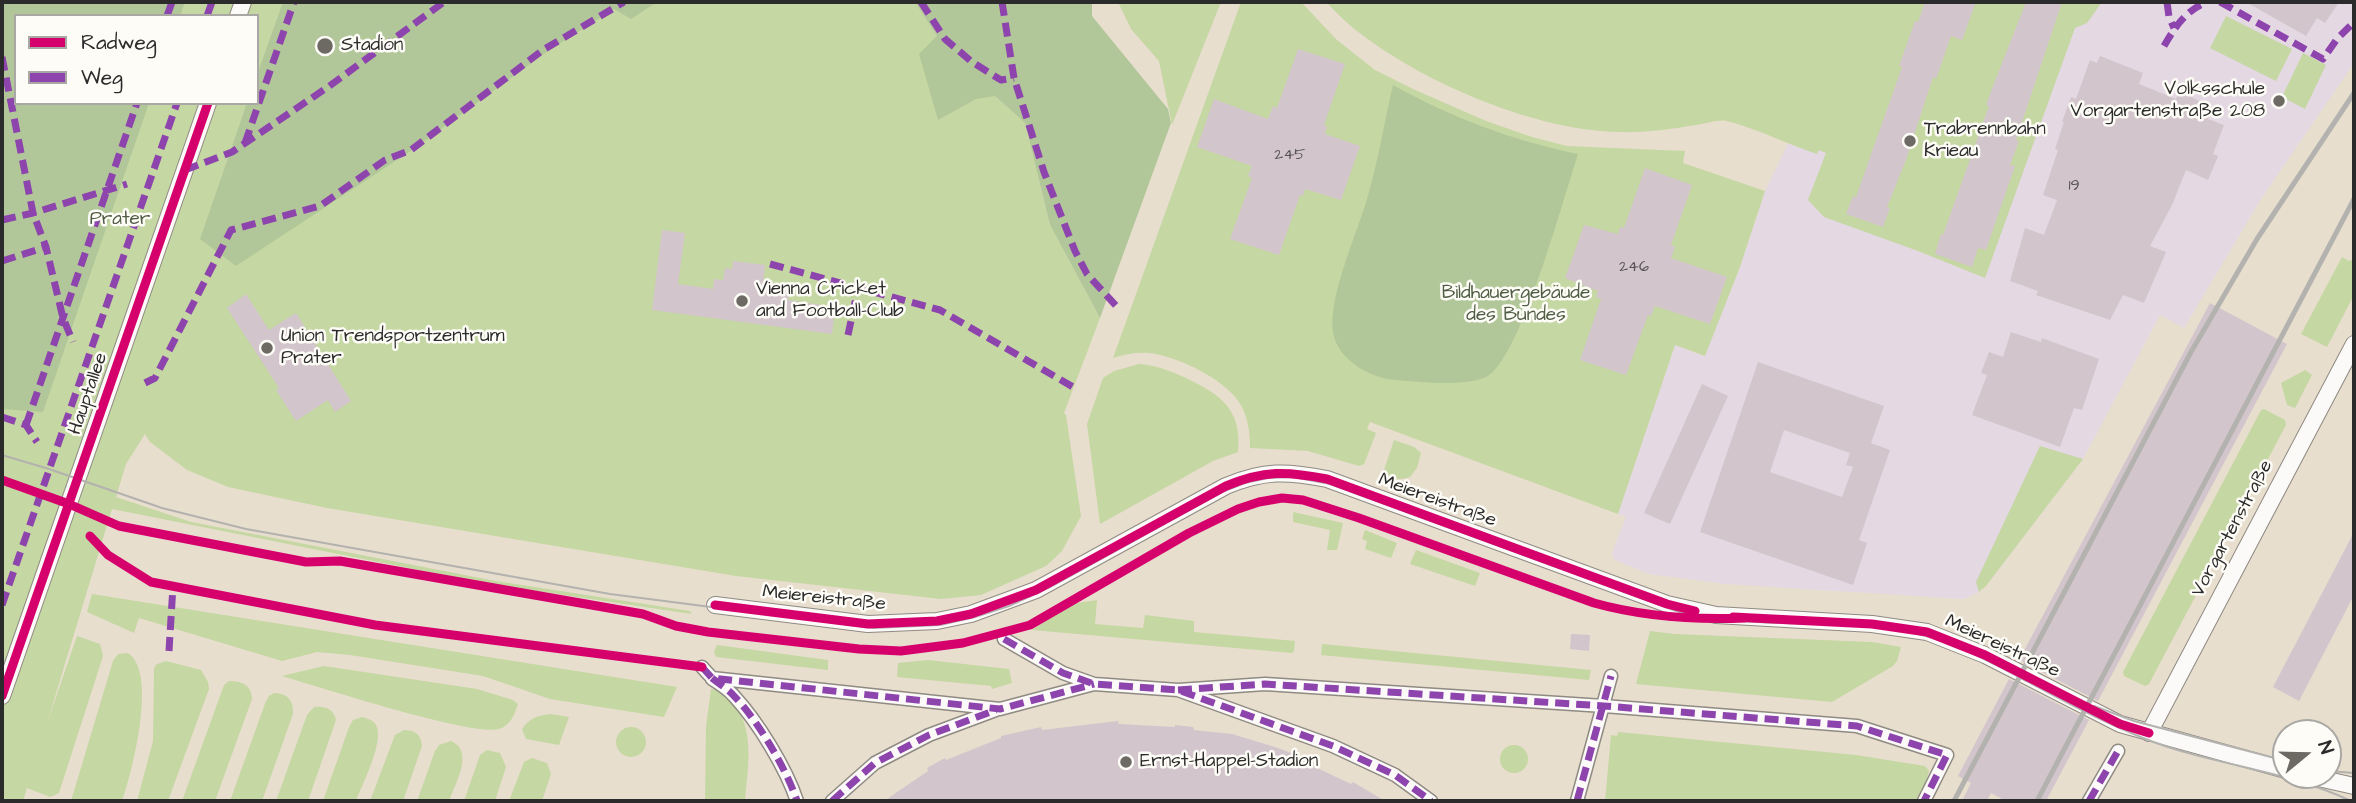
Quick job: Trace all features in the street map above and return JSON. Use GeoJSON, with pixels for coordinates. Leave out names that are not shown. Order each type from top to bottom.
{"type":"FeatureCollection","features":[{"type":"Feature","properties":{"kind":"street","name":"Hauptallee"},"geometry":{"type":"LineString","coordinates":[[2,696],[207,105]]}},
{"type":"Feature","properties":{"kind":"street","name":"Vorgartenstraße"},"geometry":{"type":"LineString","coordinates":[[2149,733],[2354,344]]}},
{"type":"Feature","properties":{"kind":"street","name":"Meiereistraße"},"geometry":{"type":"LineString","coordinates":[[715,605],[867,624],[937,621],[971,614],[1036,590],[1238,481],[1269,472],[1296,472],[1326,478],[1692,611],[1745,618],[1872,624],[1927,632],[1985,655],[2120,724],[2272,766]]}},
{"type":"Feature","properties":{"kind":"street"},"geometry":{"type":"LineString","coordinates":[[1004,639],[1063,673],[1094,684],[1178,690],[1265,684],[1857,726],[1947,755],[1924,801]]}},
{"type":"Feature","properties":{"kind":"street"},"geometry":{"type":"LineString","coordinates":[[702,667],[733,694],[746,710],[771,749],[797,801]]}},
{"type":"Feature","properties":{"kind":"street"},"geometry":{"type":"LineString","coordinates":[[1577,801],[1611,676]]}},
{"type":"Feature","properties":{"kind":"street"},"geometry":{"type":"LineString","coordinates":[[712,678],[1000,709]]}},
{"type":"Feature","properties":{"kind":"street"},"geometry":{"type":"LineString","coordinates":[[832,801],[875,763],[929,735],[1000,709],[1094,684]]}},
{"type":"Feature","properties":{"kind":"street"},"geometry":{"type":"LineString","coordinates":[[1178,690],[1333,746],[1395,775],[1431,801]]}},
{"type":"Feature","properties":{"kind":"street"},"geometry":{"type":"LineString","coordinates":[[2089,801],[2118,751]]}},
{"type":"Feature","properties":{"kind":"shaded area"},"geometry":{"type":"Polygon","coordinates":[[[1857,2],[2354,2],[2354,63],[2261,199],[2184,328],[2160,315],[2083,459],[1979,592],[1964,599],[1725,584],[1649,574],[1615,560],[1612,553],[1626,517],[1618,514],[1675,345],[1704,356],[1740,267],[1765,191],[1857,2]]]}},
{"type":"Feature","properties":{"kind":"green space","name":"Prater"},"geometry":{"type":"Polygon","coordinates":[[[2,2],[915,2],[950,55],[1025,123],[1050,225],[1100,318],[1064,413],[1081,516],[1062,551],[1046,566],[981,595],[941,599],[736,576],[327,508],[228,487],[187,470],[150,442],[145,434],[126,464],[116,497],[191,522],[496,581],[690,611],[692,614],[489,584],[112,509],[47,723],[77,636],[100,644],[103,656],[59,793],[50,797],[27,788],[23,801],[2,801],[2,2]]]}},
{"type":"Feature","properties":{"kind":"green space"},"geometry":{"type":"Polygon","coordinates":[[[2,2],[185,2],[181,14],[14,14],[14,105],[148,105],[43,412],[2,409],[2,2]]]}},
{"type":"Feature","properties":{"kind":"green space"},"geometry":{"type":"Polygon","coordinates":[[[283,2],[657,2],[631,19],[614,9],[548,51],[415,148],[236,266],[200,239],[246,105],[259,105],[259,69],[283,2]]]}},
{"type":"Feature","properties":{"kind":"green space"},"geometry":{"type":"Polygon","coordinates":[[[915,2],[1092,2],[1092,16],[1168,109],[1171,123],[1100,318],[1050,225],[1025,123],[995,96],[976,99],[938,120],[919,54],[937,36],[915,2]]]}},
{"type":"Feature","properties":{"kind":"green space"},"geometry":{"type":"Polygon","coordinates":[[[1118,2],[1221,2],[1172,125],[1159,61],[1131,29],[1118,2]]]}},
{"type":"Feature","properties":{"kind":"green space","name":"Bildhauergebäude des Bundes"},"geometry":{"type":"Polygon","coordinates":[[[1241,2],[1301,2],[1337,40],[1375,70],[1486,121],[1567,146],[1685,151],[1683,163],[1765,191],[1740,267],[1705,356],[1675,345],[1618,514],[1370,422],[1367,429],[1376,433],[1364,464],[1359,466],[1308,451],[1250,448],[1248,424],[1242,407],[1232,393],[1211,377],[1161,355],[1131,354],[1113,358],[1241,2]]]}},
{"type":"Feature","properties":{"kind":"green space","name":"Trabrennbahn Krieau"},"geometry":{"type":"Polygon","coordinates":[[[1326,2],[2102,2],[2087,23],[2075,28],[1985,278],[1824,217],[1808,200],[1826,153],[1819,150],[1817,154],[1727,121],[1622,132],[1555,124],[1520,114],[1450,87],[1387,53],[1356,30],[1326,2]]]}},
{"type":"Feature","properties":{"kind":"green space"},"geometry":{"type":"Polygon","coordinates":[[[2226,16],[2292,49],[2276,81],[2210,48],[2226,16]]]}},
{"type":"Feature","properties":{"kind":"green space"},"geometry":{"type":"Polygon","coordinates":[[[2303,53],[2326,65],[2305,109],[2282,97],[2303,53]]]}},
{"type":"Feature","properties":{"kind":"green space"},"geometry":{"type":"Polygon","coordinates":[[[1393,85],[1483,127],[1578,154],[1540,275],[1513,341],[1499,365],[1486,377],[1477,380],[1429,383],[1387,379],[1359,368],[1343,354],[1334,337],[1332,323],[1338,288],[1371,185],[1393,85]]]}},
{"type":"Feature","properties":{"kind":"green space"},"geometry":{"type":"Polygon","coordinates":[[[2342,257],[2349,261],[2354,259],[2354,295],[2327,347],[2301,334],[2342,257]]]}},
{"type":"Feature","properties":{"kind":"green space"},"geometry":{"type":"Polygon","coordinates":[[[1139,364],[1180,375],[1209,391],[1227,405],[1236,425],[1238,452],[1213,461],[1100,524],[1087,424],[1103,378],[1114,371],[1139,364]]]}},
{"type":"Feature","properties":{"kind":"green space"},"geometry":{"type":"Polygon","coordinates":[[[2305,370],[2312,375],[2295,408],[2287,405],[2281,383],[2305,370]]]}},
{"type":"Feature","properties":{"kind":"green space"},"geometry":{"type":"Polygon","coordinates":[[[2261,410],[2285,420],[2286,425],[2149,684],[2145,686],[2124,676],[2123,672],[2261,410]]]}},
{"type":"Feature","properties":{"kind":"green space"},"geometry":{"type":"Polygon","coordinates":[[[1394,440],[1414,447],[1421,453],[1417,468],[1410,477],[1396,479],[1383,473],[1394,440]]]}},
{"type":"Feature","properties":{"kind":"green space"},"geometry":{"type":"Polygon","coordinates":[[[2040,446],[2083,459],[1979,592],[1976,582],[2040,446]]]}},
{"type":"Feature","properties":{"kind":"green space"},"geometry":{"type":"Polygon","coordinates":[[[1293,512],[1343,523],[1337,550],[1327,550],[1330,530],[1293,522],[1293,512]]]}},
{"type":"Feature","properties":{"kind":"green space"},"geometry":{"type":"Polygon","coordinates":[[[1365,530],[1397,543],[1391,558],[1365,549],[1367,541],[1362,539],[1365,530]]]}},
{"type":"Feature","properties":{"kind":"green space"},"geometry":{"type":"Polygon","coordinates":[[[1416,550],[1480,573],[1475,586],[1410,564],[1416,550]]]}},
{"type":"Feature","properties":{"kind":"green space"},"geometry":{"type":"Polygon","coordinates":[[[92,594],[677,687],[664,717],[550,699],[483,676],[350,655],[317,652],[282,661],[139,618],[134,633],[87,612],[92,594]]]}},
{"type":"Feature","properties":{"kind":"green space"},"geometry":{"type":"Polygon","coordinates":[[[1097,600],[1095,624],[1143,628],[1145,615],[1194,621],[1194,632],[1295,641],[1294,651],[1292,653],[1032,630],[1071,604],[1097,600]]]}},
{"type":"Feature","properties":{"kind":"green space"},"geometry":{"type":"Polygon","coordinates":[[[1650,631],[1872,642],[1901,647],[1893,666],[1832,702],[1636,684],[1650,631]]]}},
{"type":"Feature","properties":{"kind":"green space"},"geometry":{"type":"Polygon","coordinates":[[[1322,644],[1591,670],[1589,680],[1321,655],[1322,644]]]}},
{"type":"Feature","properties":{"kind":"green space"},"geometry":{"type":"Polygon","coordinates":[[[717,645],[828,660],[828,670],[716,657],[714,652],[717,645]]]}},
{"type":"Feature","properties":{"kind":"green space"},"geometry":{"type":"Polygon","coordinates":[[[128,653],[137,664],[142,701],[136,747],[122,801],[71,801],[113,661],[118,654],[128,653]]]}},
{"type":"Feature","properties":{"kind":"green space"},"geometry":{"type":"Polygon","coordinates":[[[928,660],[1009,669],[1012,683],[992,689],[991,686],[897,677],[898,663],[928,660]]]}},
{"type":"Feature","properties":{"kind":"green space"},"geometry":{"type":"Polygon","coordinates":[[[166,661],[201,670],[209,689],[168,801],[137,801],[153,741],[154,668],[166,661]]]}},
{"type":"Feature","properties":{"kind":"green space"},"geometry":{"type":"Polygon","coordinates":[[[324,666],[477,689],[518,704],[506,725],[499,729],[484,729],[428,718],[282,676],[324,666]]]}},
{"type":"Feature","properties":{"kind":"green space"},"geometry":{"type":"Polygon","coordinates":[[[229,681],[245,685],[252,694],[252,699],[215,801],[182,801],[224,685],[229,681]]]}},
{"type":"Feature","properties":{"kind":"green space"},"geometry":{"type":"Polygon","coordinates":[[[711,689],[728,697],[744,722],[748,747],[745,801],[705,801],[706,726],[711,689]]]}},
{"type":"Feature","properties":{"kind":"green space"},"geometry":{"type":"Polygon","coordinates":[[[274,693],[283,694],[289,699],[293,714],[262,801],[230,801],[266,701],[274,693]]]}},
{"type":"Feature","properties":{"kind":"green space"},"geometry":{"type":"Polygon","coordinates":[[[314,707],[328,709],[336,720],[308,801],[276,801],[307,715],[314,707]]]}},
{"type":"Feature","properties":{"kind":"green space"},"geometry":{"type":"Polygon","coordinates":[[[551,714],[569,717],[559,745],[526,739],[522,729],[528,722],[538,716],[551,714]]]}},
{"type":"Feature","properties":{"kind":"green space"},"geometry":{"type":"Polygon","coordinates":[[[362,717],[376,725],[378,741],[356,801],[323,801],[349,727],[353,720],[362,717]]]}},
{"type":"Feature","properties":{"kind":"green space"},"geometry":{"type":"Polygon","coordinates":[[[631,727],[642,731],[646,742],[642,753],[631,757],[620,753],[616,742],[620,731],[631,727]]]}},
{"type":"Feature","properties":{"kind":"green space"},"geometry":{"type":"Polygon","coordinates":[[[404,730],[417,734],[422,746],[403,801],[370,801],[395,735],[404,730]]]}},
{"type":"Feature","properties":{"kind":"green space"},"geometry":{"type":"Polygon","coordinates":[[[1618,732],[1856,755],[1925,766],[1929,771],[1916,801],[1605,801],[1611,735],[1617,736],[1618,732]]]}},
{"type":"Feature","properties":{"kind":"green space"},"geometry":{"type":"Polygon","coordinates":[[[451,741],[462,752],[462,760],[459,777],[449,801],[417,801],[435,751],[439,745],[451,741]]]}},
{"type":"Feature","properties":{"kind":"green space"},"geometry":{"type":"Polygon","coordinates":[[[1514,745],[1524,749],[1528,759],[1524,769],[1514,773],[1504,769],[1500,759],[1504,749],[1514,745]]]}},
{"type":"Feature","properties":{"kind":"green space"},"geometry":{"type":"Polygon","coordinates":[[[487,750],[500,753],[506,767],[495,801],[464,801],[480,755],[487,750]]]}},
{"type":"Feature","properties":{"kind":"green space"},"geometry":{"type":"Polygon","coordinates":[[[532,758],[547,763],[551,774],[542,801],[509,801],[524,762],[532,758]]]}},
{"type":"Feature","properties":{"kind":"building"},"geometry":{"type":"Polygon","coordinates":[[[1925,2],[1976,2],[1962,40],[1951,36],[1936,79],[1933,77],[1906,160],[1887,207],[1890,208],[1883,227],[1846,214],[1853,196],[1856,197],[1902,67],[1899,66],[1915,21],[1918,22],[1925,2]]]}},
{"type":"Feature","properties":{"kind":"building"},"geometry":{"type":"Polygon","coordinates":[[[2026,2],[2062,2],[2016,140],[2019,141],[2010,165],[2015,166],[1986,250],[1978,248],[1972,267],[1935,254],[1989,106],[1986,105],[2026,2]]]}},
{"type":"Feature","properties":{"kind":"building"},"geometry":{"type":"Polygon","coordinates":[[[2246,2],[2339,2],[2325,23],[2317,18],[2306,36],[2246,2]]]}},
{"type":"Feature","properties":{"kind":"building"},"geometry":{"type":"Polygon","coordinates":[[[1298,49],[1345,64],[1324,125],[1327,126],[1325,134],[1360,146],[1341,200],[1305,189],[1303,196],[1300,195],[1279,255],[1230,239],[1252,178],[1248,176],[1252,166],[1197,147],[1214,99],[1268,119],[1273,106],[1277,108],[1298,49]]]}},
{"type":"Feature","properties":{"kind":"building"},"geometry":{"type":"Polygon","coordinates":[[[2100,56],[2143,73],[2139,84],[2176,99],[2180,91],[2213,108],[2208,119],[2224,125],[2213,154],[2218,156],[2208,180],[2186,170],[2172,205],[2150,246],[2166,252],[2144,303],[2123,295],[2110,320],[2036,295],[2038,291],[2010,281],[2025,228],[2044,235],[2057,200],[2043,195],[2058,150],[2055,149],[2062,122],[2071,97],[2076,99],[2090,60],[2097,63],[2100,56]]]}},
{"type":"Feature","properties":{"kind":"building"},"geometry":{"type":"Polygon","coordinates":[[[1645,168],[1692,185],[1671,245],[1675,247],[1671,258],[1727,277],[1710,324],[1655,306],[1651,316],[1648,315],[1626,375],[1580,360],[1601,299],[1596,297],[1598,291],[1565,278],[1584,225],[1618,234],[1620,227],[1624,228],[1645,168]]]}},
{"type":"Feature","properties":{"kind":"building"},"geometry":{"type":"Polygon","coordinates":[[[662,230],[685,233],[678,284],[713,289],[714,279],[723,280],[725,268],[732,269],[733,261],[765,265],[763,284],[789,288],[788,300],[835,307],[832,334],[652,310],[662,230]]]}},
{"type":"Feature","properties":{"kind":"building"},"geometry":{"type":"Polygon","coordinates":[[[246,294],[269,330],[296,313],[351,401],[335,412],[328,400],[296,421],[276,390],[279,388],[227,308],[246,294]]]}},
{"type":"Feature","properties":{"kind":"building"},"geometry":{"type":"Polygon","coordinates":[[[2210,303],[2287,344],[2098,701],[2019,660],[2210,303]]]}},
{"type":"Feature","properties":{"kind":"building"},"geometry":{"type":"Polygon","coordinates":[[[2011,332],[2041,342],[2042,338],[2099,359],[2082,410],[2074,408],[2060,447],[1972,415],[1987,375],[1981,373],[1989,352],[2003,357],[2011,332]]]}},
{"type":"Feature","properties":{"kind":"building"},"geometry":{"type":"Polygon","coordinates":[[[1758,362],[1884,406],[1871,443],[1890,450],[1859,540],[1867,543],[1853,585],[1700,532],[1758,362]],[[1784,430],[1770,472],[1842,497],[1853,467],[1846,465],[1850,453],[1784,430]]]}},
{"type":"Feature","properties":{"kind":"building"},"geometry":{"type":"Polygon","coordinates":[[[1702,384],[1728,396],[1670,524],[1644,513],[1702,384]]]}},
{"type":"Feature","properties":{"kind":"building"},"geometry":{"type":"Polygon","coordinates":[[[2354,532],[2354,595],[2299,701],[2273,687],[2354,532]]]}},
{"type":"Feature","properties":{"kind":"building"},"geometry":{"type":"Polygon","coordinates":[[[1571,634],[1590,635],[1589,651],[1570,649],[1571,634]]]}},
{"type":"Feature","properties":{"kind":"building"},"geometry":{"type":"Polygon","coordinates":[[[2009,679],[2089,720],[2046,801],[2006,801],[1991,793],[1987,801],[1962,801],[1971,783],[1958,776],[2009,679]]]}},
{"type":"Feature","properties":{"kind":"building","name":"Ernst-Happel-Stadion"},"geometry":{"type":"Polygon","coordinates":[[[1118,721],[1119,724],[1175,725],[1232,734],[1319,764],[1317,768],[1351,784],[1353,782],[1385,801],[884,801],[928,771],[927,768],[945,758],[946,760],[1001,736],[1041,727],[1042,730],[1118,721]]]}},
{"type":"Feature","properties":{"kind":"tram line"},"geometry":{"type":"LineString","coordinates":[[2,455],[162,508],[246,529],[610,594],[874,628],[940,625],[1009,606],[1050,587],[1222,492],[1268,478],[1293,477],[1330,484],[1679,612],[1740,621],[1862,626],[1922,635],[1984,659],[2143,738],[2195,755],[2300,782],[2351,801]]}},
{"type":"Feature","properties":{"kind":"tram line"},"geometry":{"type":"LineString","coordinates":[[2094,706],[2134,721],[2272,757]]}},
{"type":"Feature","properties":{"kind":"tram line"},"geometry":{"type":"LineString","coordinates":[[2342,772],[2354,773]]}},
{"type":"Feature","properties":{"kind":"railway"},"geometry":{"type":"LineString","coordinates":[[1954,801],[2191,352],[2257,239],[2354,93]]}},
{"type":"Feature","properties":{"kind":"railway"},"geometry":{"type":"LineString","coordinates":[[2037,801],[2354,199]]}},
{"type":"Feature","properties":{"kind":"marked path"},"geometry":{"type":"LineString","coordinates":[[168,14],[172,2]]}},
{"type":"Feature","properties":{"kind":"marked path"},"geometry":{"type":"LineString","coordinates":[[208,14],[212,2]]}},
{"type":"Feature","properties":{"kind":"marked path"},"geometry":{"type":"LineString","coordinates":[[259,103],[294,2]]}},
{"type":"Feature","properties":{"kind":"marked path"},"geometry":{"type":"LineString","coordinates":[[185,170],[232,152],[328,87],[444,2]]}},
{"type":"Feature","properties":{"kind":"marked path"},"geometry":{"type":"LineString","coordinates":[[145,383],[155,378],[231,230],[320,206],[385,160],[411,150],[543,50],[624,2]]}},
{"type":"Feature","properties":{"kind":"marked path"},"geometry":{"type":"LineString","coordinates":[[921,2],[945,39],[972,62],[1001,80],[1014,78]]}},
{"type":"Feature","properties":{"kind":"marked path"},"geometry":{"type":"LineString","coordinates":[[1002,2],[1014,78],[1044,172],[1075,251],[1087,274],[1118,308]]}},
{"type":"Feature","properties":{"kind":"marked path"},"geometry":{"type":"LineString","coordinates":[[2167,2],[2174,28]]}},
{"type":"Feature","properties":{"kind":"marked path"},"geometry":{"type":"LineString","coordinates":[[2164,46],[2187,14],[2207,2]]}},
{"type":"Feature","properties":{"kind":"marked path"},"geometry":{"type":"LineString","coordinates":[[2220,2],[2323,59],[2337,39],[2354,22]]}},
{"type":"Feature","properties":{"kind":"marked path"},"geometry":{"type":"LineString","coordinates":[[2,57],[33,213],[46,247],[63,318],[73,342]]}},
{"type":"Feature","properties":{"kind":"marked path"},"geometry":{"type":"LineString","coordinates":[[26,425],[136,105]]}},
{"type":"Feature","properties":{"kind":"marked path"},"geometry":{"type":"LineString","coordinates":[[2,605],[176,105]]}},
{"type":"Feature","properties":{"kind":"marked path"},"geometry":{"type":"LineString","coordinates":[[245,143],[258,105]]}},
{"type":"Feature","properties":{"kind":"marked path"},"geometry":{"type":"LineString","coordinates":[[2,220],[127,184]]}},
{"type":"Feature","properties":{"kind":"marked path"},"geometry":{"type":"LineString","coordinates":[[2,261],[46,247]]}},
{"type":"Feature","properties":{"kind":"marked path"},"geometry":{"type":"LineString","coordinates":[[770,264],[940,310],[1073,387]]}},
{"type":"Feature","properties":{"kind":"marked path"},"geometry":{"type":"LineString","coordinates":[[848,335],[858,288]]}},
{"type":"Feature","properties":{"kind":"marked path"},"geometry":{"type":"LineString","coordinates":[[2,417],[26,425],[37,442]]}},
{"type":"Feature","properties":{"kind":"marked path"},"geometry":{"type":"LineString","coordinates":[[169,651],[173,586]]}},
{"type":"Feature","properties":{"kind":"marked path"},"geometry":{"type":"LineString","coordinates":[[1004,639],[1063,673],[1094,684],[1178,690],[1333,746],[1395,775],[1431,801]]}},
{"type":"Feature","properties":{"kind":"marked path"},"geometry":{"type":"LineString","coordinates":[[702,667],[712,678],[1000,709],[1094,684]]}},
{"type":"Feature","properties":{"kind":"marked path"},"geometry":{"type":"LineString","coordinates":[[1577,801],[1611,676]]}},
{"type":"Feature","properties":{"kind":"marked path"},"geometry":{"type":"LineString","coordinates":[[712,678],[732,693],[761,731],[779,760],[797,801]]}},
{"type":"Feature","properties":{"kind":"marked path"},"geometry":{"type":"LineString","coordinates":[[1178,690],[1265,684],[1857,726],[1947,755],[1924,801]]}},
{"type":"Feature","properties":{"kind":"marked path"},"geometry":{"type":"LineString","coordinates":[[832,801],[875,763],[929,735],[996,710]]}},
{"type":"Feature","properties":{"kind":"marked path"},"geometry":{"type":"LineString","coordinates":[[2089,801],[2118,751]]}},
{"type":"Feature","properties":{"kind":"cycle path"},"geometry":{"type":"LineString","coordinates":[[2,696],[207,105]]}},
{"type":"Feature","properties":{"kind":"cycle path"},"geometry":{"type":"LineString","coordinates":[[715,605],[868,624],[937,621],[971,614],[1036,590],[1226,486],[1252,477],[1287,473],[1327,479],[1667,604],[1695,611]]}},
{"type":"Feature","properties":{"kind":"cycle path"},"geometry":{"type":"LineString","coordinates":[[2,480],[69,504],[119,526],[306,562],[340,561],[643,614],[676,626],[708,632],[859,649],[901,651],[963,643],[1030,625],[1189,533],[1238,509],[1282,498],[1303,500],[1359,518],[1594,603],[1631,612],[1669,616],[1745,618]]}},
{"type":"Feature","properties":{"kind":"cycle path"},"geometry":{"type":"LineString","coordinates":[[90,536],[108,555],[151,582],[375,625],[702,667]]}},
{"type":"Feature","properties":{"kind":"cycle path"},"geometry":{"type":"LineString","coordinates":[[1733,617],[1872,624],[1927,632],[1985,655],[2120,724],[2149,733]]}},
{"type":"Feature","properties":{"kind":"place","name":"Stadion"},"geometry":{"type":"Point","coordinates":[325,46]}},
{"type":"Feature","properties":{"kind":"place","name":"Volksschule Vorgartenstraße 208"},"geometry":{"type":"Point","coordinates":[2279,101]}},
{"type":"Feature","properties":{"kind":"place","name":"Trabrennbahn Krieau"},"geometry":{"type":"Point","coordinates":[1910,141]}},
{"type":"Feature","properties":{"kind":"place","name":"Vienna Cricket and Football-Club"},"geometry":{"type":"Point","coordinates":[742,301]}},
{"type":"Feature","properties":{"kind":"place","name":"Union Trendsportzentrum Prater"},"geometry":{"type":"Point","coordinates":[267,348]}},
{"type":"Feature","properties":{"kind":"place","name":"Ernst-Happel-Stadion"},"geometry":{"type":"Point","coordinates":[1126,762]}}]}
